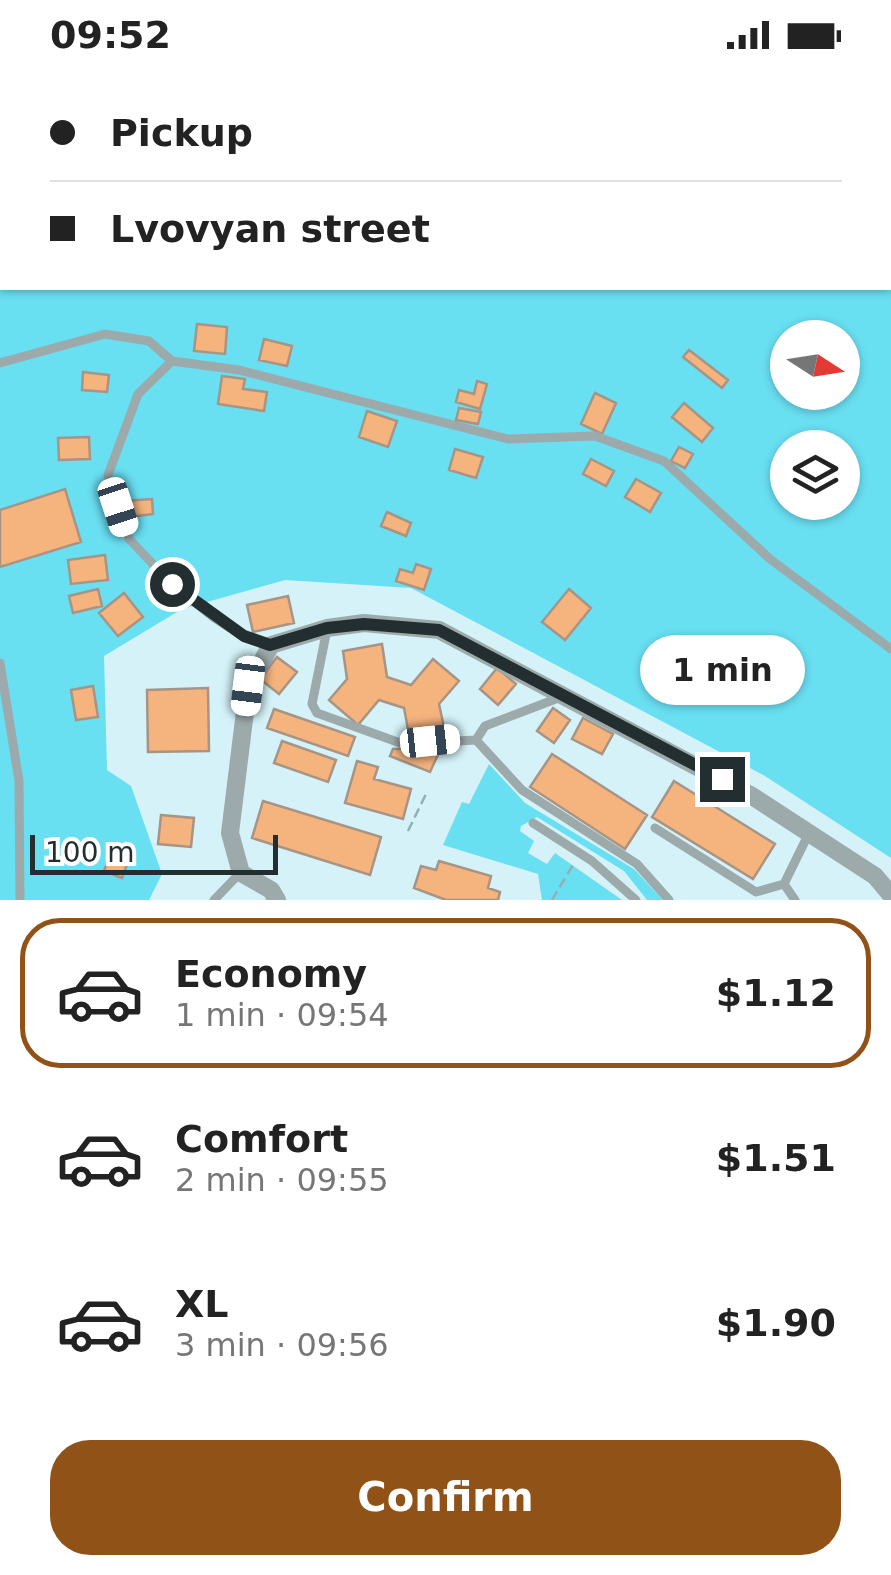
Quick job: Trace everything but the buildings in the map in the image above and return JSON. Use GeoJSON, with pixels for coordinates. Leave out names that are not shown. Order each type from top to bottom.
{"type":"FeatureCollection","features":[{"type":"Feature","properties":{"kind":"street"},"geometry":{"type":"LineString","coordinates":[[276,900],[271,890],[240,873],[230,833],[248,686],[270,645],[327,628],[364,624],[439,630],[752,796],[875,876],[891,894]]}},
{"type":"Feature","properties":{"kind":"lane"},"geometry":{"type":"LineString","coordinates":[[0,363],[105,334],[149,341],[172,361],[239,370],[508,439],[595,436],[664,461],[770,559],[891,649]]}},
{"type":"Feature","properties":{"kind":"lane"},"geometry":{"type":"LineString","coordinates":[[172,361],[138,394],[108,475],[129,538],[172,584],[213,617],[244,636],[270,645]]}},
{"type":"Feature","properties":{"kind":"lane"},"geometry":{"type":"LineString","coordinates":[[327,628],[312,704],[324,718],[403,744],[476,740]]}},
{"type":"Feature","properties":{"kind":"lane"},"geometry":{"type":"LineString","coordinates":[[0,662],[19,780],[20,900]]}},
{"type":"Feature","properties":{"kind":"lane"},"geometry":{"type":"LineString","coordinates":[[476,740],[485,726],[564,696]]}},
{"type":"Feature","properties":{"kind":"lane"},"geometry":{"type":"LineString","coordinates":[[476,740],[522,790],[637,864],[669,900]]}},
{"type":"Feature","properties":{"kind":"lane"},"geometry":{"type":"LineString","coordinates":[[533,823],[592,861],[636,900]]}},
{"type":"Feature","properties":{"kind":"lane"},"geometry":{"type":"LineString","coordinates":[[656,828],[754,896],[784,884],[810,832]]}},
{"type":"Feature","properties":{"kind":"lane"},"geometry":{"type":"LineString","coordinates":[[214,900],[240,873]]}},
{"type":"Feature","properties":{"kind":"lane"},"geometry":{"type":"LineString","coordinates":[[784,884],[795,900]]}},
{"type":"Feature","properties":{"kind":"path"},"geometry":{"type":"LineString","coordinates":[[408,832],[427,792]]}},
{"type":"Feature","properties":{"kind":"path"},"geometry":{"type":"LineString","coordinates":[[552,900],[572,866]]}},
{"type":"Feature","properties":{"kind":"shaded area"},"geometry":{"type":"Polygon","coordinates":[[[0,290],[891,290],[891,858],[765,776],[411,588],[285,580],[182,609],[104,656],[107,770],[131,786],[162,874],[149,900],[0,900],[0,290]]]}},
{"type":"Feature","properties":{"kind":"shaded area"},"geometry":{"type":"Polygon","coordinates":[[[489,764],[525,803],[634,869],[663,900],[647,900],[624,871],[537,817],[521,826],[520,831],[534,841],[528,853],[547,864],[555,853],[622,900],[542,900],[538,874],[443,845],[462,802],[469,804],[489,764]]]}},
{"type":"Feature","properties":{"kind":"route"},"geometry":{"type":"LineString","coordinates":[[172,584],[213,617],[244,636],[270,645],[327,628],[364,624],[439,630],[722,779]]}}]}
